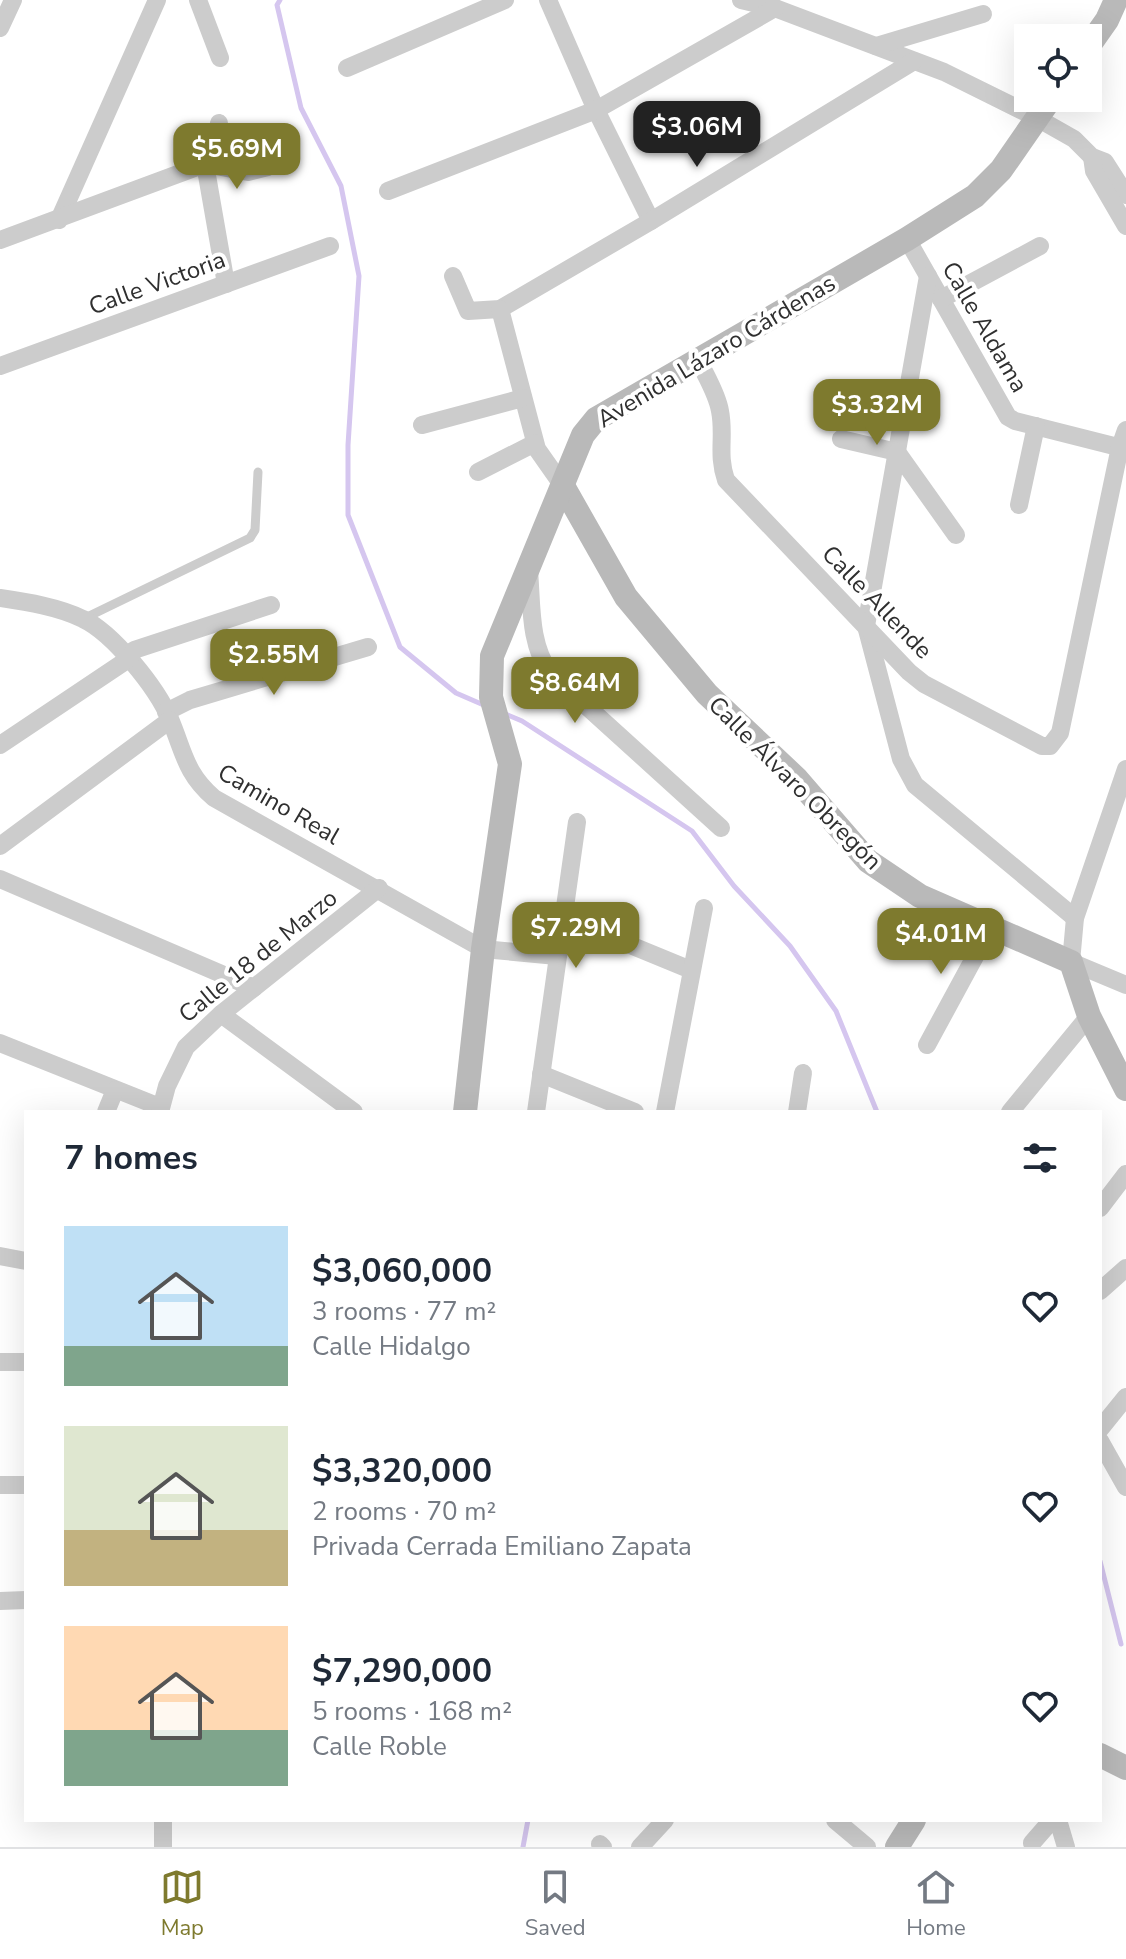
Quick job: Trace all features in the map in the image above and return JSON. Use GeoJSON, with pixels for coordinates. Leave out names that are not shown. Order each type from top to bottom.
{"type":"FeatureCollection","features":[{"type":"Feature","properties":{"kind":"street"},"geometry":{"type":"LineString","coordinates":[[59,220],[157,0]]}},
{"type":"Feature","properties":{"kind":"street"},"geometry":{"type":"LineString","coordinates":[[198,0],[220,58]]}},
{"type":"Feature","properties":{"kind":"street"},"geometry":{"type":"LineString","coordinates":[[347,68],[505,0]]}},
{"type":"Feature","properties":{"kind":"street"},"geometry":{"type":"LineString","coordinates":[[548,0],[596,110],[651,221]]}},
{"type":"Feature","properties":{"kind":"street"},"geometry":{"type":"LineString","coordinates":[[741,0],[775,8],[944,72],[1037,118],[1074,139],[1092,157],[1105,162],[1126,195]]}},
{"type":"Feature","properties":{"kind":"street"},"geometry":{"type":"LineString","coordinates":[[0,28],[7,6]]}},
{"type":"Feature","properties":{"kind":"street"},"geometry":{"type":"LineString","coordinates":[[388,191],[596,110],[775,8]]}},
{"type":"Feature","properties":{"kind":"street"},"geometry":{"type":"LineString","coordinates":[[876,46],[983,14]]}},
{"type":"Feature","properties":{"kind":"street"},"geometry":{"type":"LineString","coordinates":[[1102,31],[1116,15]]}},
{"type":"Feature","properties":{"kind":"street"},"geometry":{"type":"LineString","coordinates":[[453,276],[468,311],[500,309],[914,61]]}},
{"type":"Feature","properties":{"kind":"street","name":"Avenida Lázaro Cárdenas"},"geometry":{"type":"LineString","coordinates":[[465,1110],[483,949],[510,764],[491,697],[492,656],[583,435],[596,419],[907,239],[975,196],[988,185],[1041,112]]}},
{"type":"Feature","properties":{"kind":"street"},"geometry":{"type":"LineString","coordinates":[[219,123],[215,150],[205,164],[226,284]]}},
{"type":"Feature","properties":{"kind":"street"},"geometry":{"type":"LineString","coordinates":[[1092,157],[1094,171],[1126,226]]}},
{"type":"Feature","properties":{"kind":"street"},"geometry":{"type":"LineString","coordinates":[[0,240],[205,164],[248,172],[268,167]]}},
{"type":"Feature","properties":{"kind":"street","name":"Calle Aldama"},"geometry":{"type":"LineString","coordinates":[[907,239],[1008,417],[1036,426],[1124,442]]}},
{"type":"Feature","properties":{"kind":"street","name":"Calle Victoria"},"geometry":{"type":"LineString","coordinates":[[0,366],[330,246]]}},
{"type":"Feature","properties":{"kind":"street"},"geometry":{"type":"LineString","coordinates":[[941,299],[1040,246]]}},
{"type":"Feature","properties":{"kind":"street"},"geometry":{"type":"LineString","coordinates":[[928,276],[866,626],[901,759],[915,785],[1075,918]]}},
{"type":"Feature","properties":{"kind":"street","name":"Calle Álvaro Obregón"},"geometry":{"type":"LineString","coordinates":[[500,309],[537,449],[563,486],[626,597],[707,694],[797,779],[868,861],[920,896],[1071,962]]}},
{"type":"Feature","properties":{"kind":"street","name":"Calle Allende"},"geometry":{"type":"LineString","coordinates":[[698,359],[720,407],[720,463],[726,480],[909,672],[924,684],[1034,743],[1050,746],[1060,733],[1124,442]]}},
{"type":"Feature","properties":{"kind":"street"},"geometry":{"type":"LineString","coordinates":[[422,425],[523,398]]}},
{"type":"Feature","properties":{"kind":"street"},"geometry":{"type":"LineString","coordinates":[[1019,505],[1036,426]]}},
{"type":"Feature","properties":{"kind":"street"},"geometry":{"type":"LineString","coordinates":[[841,439],[897,452],[956,535]]}},
{"type":"Feature","properties":{"kind":"street"},"geometry":{"type":"LineString","coordinates":[[478,472],[535,443]]}},
{"type":"Feature","properties":{"kind":"street"},"geometry":{"type":"LineString","coordinates":[[529,570],[535,640],[539,658],[550,673],[721,828]]}},
{"type":"Feature","properties":{"kind":"street","name":"Camino Real"},"geometry":{"type":"LineString","coordinates":[[0,598],[83,619],[130,658],[168,716],[188,768],[197,783],[214,798],[483,949],[557,956]]}},
{"type":"Feature","properties":{"kind":"street"},"geometry":{"type":"LineString","coordinates":[[0,615],[21,601]]}},
{"type":"Feature","properties":{"kind":"street"},"geometry":{"type":"LineString","coordinates":[[0,745],[130,658],[134,650],[271,605]]}},
{"type":"Feature","properties":{"kind":"street"},"geometry":{"type":"LineString","coordinates":[[0,846],[190,700],[368,647]]}},
{"type":"Feature","properties":{"kind":"street"},"geometry":{"type":"LineString","coordinates":[[1126,769],[1075,918],[1071,962],[1089,1016],[1126,1089]]}},
{"type":"Feature","properties":{"kind":"street"},"geometry":{"type":"LineString","coordinates":[[536,1110],[577,822]]}},
{"type":"Feature","properties":{"kind":"street"},"geometry":{"type":"LineString","coordinates":[[0,879],[254,988]]}},
{"type":"Feature","properties":{"kind":"street","name":"Calle 18 de Marzo"},"geometry":{"type":"LineString","coordinates":[[160,1109],[186,1047],[221,1014],[379,888]]}},
{"type":"Feature","properties":{"kind":"street"},"geometry":{"type":"LineString","coordinates":[[665,1110],[704,908]]}},
{"type":"Feature","properties":{"kind":"street"},"geometry":{"type":"LineString","coordinates":[[562,917],[691,970]]}},
{"type":"Feature","properties":{"kind":"street"},"geometry":{"type":"LineString","coordinates":[[927,1045],[991,927]]}},
{"type":"Feature","properties":{"kind":"street"},"geometry":{"type":"LineString","coordinates":[[1071,962],[1126,985]]}},
{"type":"Feature","properties":{"kind":"street"},"geometry":{"type":"LineString","coordinates":[[221,1014],[351,1110]]}},
{"type":"Feature","properties":{"kind":"street"},"geometry":{"type":"LineString","coordinates":[[1012,1110],[1089,1016]]}},
{"type":"Feature","properties":{"kind":"street"},"geometry":{"type":"LineString","coordinates":[[0,1043],[160,1109]]}},
{"type":"Feature","properties":{"kind":"street"},"geometry":{"type":"LineString","coordinates":[[797,1110],[803,1073]]}},
{"type":"Feature","properties":{"kind":"street"},"geometry":{"type":"LineString","coordinates":[[541,1074],[630,1110]]}},
{"type":"Feature","properties":{"kind":"street"},"geometry":{"type":"LineString","coordinates":[[107,1110],[115,1090]]}},
{"type":"Feature","properties":{"kind":"street"},"geometry":{"type":"LineString","coordinates":[[1102,1205],[1126,1174]]}},
{"type":"Feature","properties":{"kind":"street"},"geometry":{"type":"LineString","coordinates":[[0,1256],[24,1261]]}},
{"type":"Feature","properties":{"kind":"street"},"geometry":{"type":"LineString","coordinates":[[1102,1289],[1126,1268]]}},
{"type":"Feature","properties":{"kind":"street"},"geometry":{"type":"LineString","coordinates":[[0,1362],[24,1362]]}},
{"type":"Feature","properties":{"kind":"street"},"geometry":{"type":"LineString","coordinates":[[1102,1427],[1126,1397]]}},
{"type":"Feature","properties":{"kind":"street"},"geometry":{"type":"LineString","coordinates":[[1102,1445],[1126,1487]]}},
{"type":"Feature","properties":{"kind":"street"},"geometry":{"type":"LineString","coordinates":[[0,1485],[24,1485]]}},
{"type":"Feature","properties":{"kind":"street"},"geometry":{"type":"LineString","coordinates":[[0,1601],[24,1600]]}},
{"type":"Feature","properties":{"kind":"street"},"geometry":{"type":"LineString","coordinates":[[1102,1756],[1126,1768]]}},
{"type":"Feature","properties":{"kind":"street"},"geometry":{"type":"LineString","coordinates":[[163,1822],[163,1847]]}},
{"type":"Feature","properties":{"kind":"street"},"geometry":{"type":"LineString","coordinates":[[640,1847],[663,1822]]}},
{"type":"Feature","properties":{"kind":"street"},"geometry":{"type":"LineString","coordinates":[[837,1822],[867,1847]]}},
{"type":"Feature","properties":{"kind":"street"},"geometry":{"type":"LineString","coordinates":[[897,1847],[913,1822]]}},
{"type":"Feature","properties":{"kind":"street"},"geometry":{"type":"LineString","coordinates":[[1032,1843],[1053,1822]]}},
{"type":"Feature","properties":{"kind":"street"},"geometry":{"type":"LineString","coordinates":[[1056,1822],[1066,1847]]}},
{"type":"Feature","properties":{"kind":"lane"},"geometry":{"type":"LineString","coordinates":[[83,619],[250,538],[255,530],[258,472]]}},
{"type":"Feature","properties":{"kind":"waterway"},"geometry":{"type":"LineString","coordinates":[[280,0],[277,5],[301,108],[341,186],[359,276],[348,445],[348,515],[400,647],[456,693],[486,706]]}},
{"type":"Feature","properties":{"kind":"waterway"},"geometry":{"type":"LineString","coordinates":[[503,713],[522,721],[692,831],[734,886],[790,946],[836,1011],[876,1110]]}},
{"type":"Feature","properties":{"kind":"waterway"},"geometry":{"type":"LineString","coordinates":[[1102,1569],[1121,1644]]}},
{"type":"Feature","properties":{"kind":"waterway"},"geometry":{"type":"LineString","coordinates":[[523,1847],[528,1822]]}}]}
